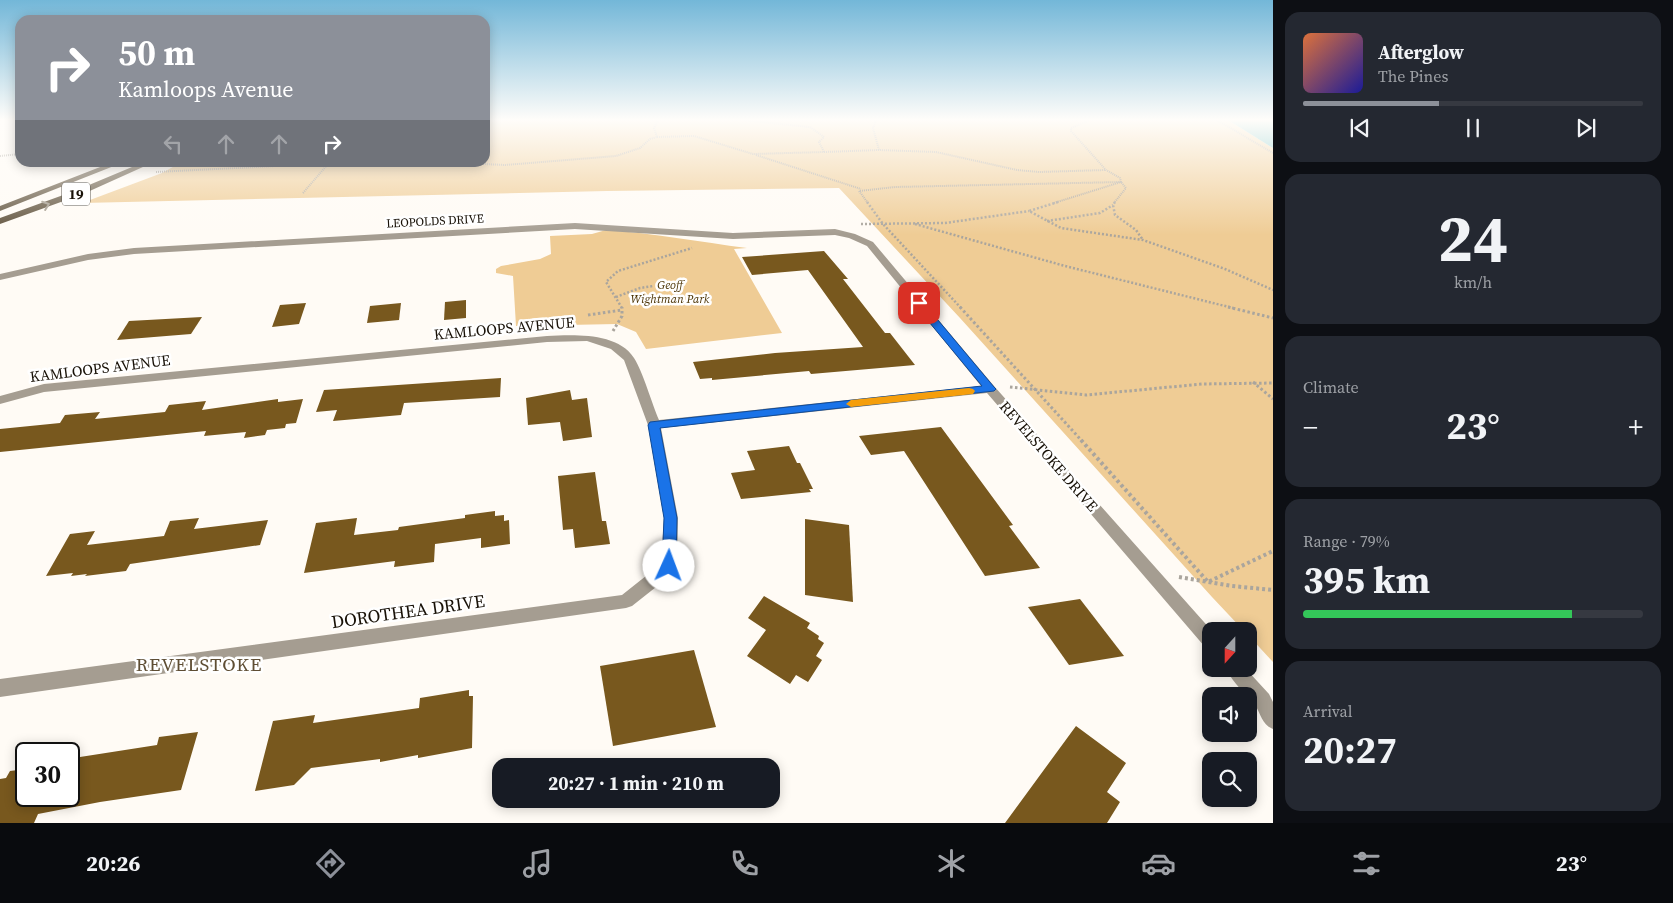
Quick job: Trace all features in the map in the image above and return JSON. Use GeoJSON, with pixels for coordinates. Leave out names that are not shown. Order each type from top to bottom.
{"type":"FeatureCollection","features":[{"type":"Feature","properties":{"kind":"main road","name":"19"},"geometry":{"type":"LineString","coordinates":[[0,209],[108,167]]}},
{"type":"Feature","properties":{"kind":"main road","name":"19"},"geometry":{"type":"LineString","coordinates":[[0,221],[150,167]]}},
{"type":"Feature","properties":{"kind":"street","name":"LEOPOLDS DRIVE"},"geometry":{"type":"LineString","coordinates":[[0,277],[88,257],[134,251],[575,226],[745,236],[828,231],[840,233],[871,245]]}},
{"type":"Feature","properties":{"kind":"street","name":"REVELSTOKE DRIVE"},"geometry":{"type":"LineString","coordinates":[[871,245],[990,389],[1202,632]]}},
{"type":"Feature","properties":{"kind":"street","name":"KAMLOOPS AVENUE"},"geometry":{"type":"LineString","coordinates":[[0,400],[44,388],[546,339],[588,338],[615,347],[629,359],[654,425]]}},
{"type":"Feature","properties":{"kind":"street"},"geometry":{"type":"LineString","coordinates":[[654,425],[990,389]]}},
{"type":"Feature","properties":{"kind":"street","name":"DOROTHEA DRIVE"},"geometry":{"type":"LineString","coordinates":[[0,688],[626,600],[669,566],[670,518],[654,425]]}},
{"type":"Feature","properties":{"kind":"street"},"geometry":{"type":"LineString","coordinates":[[1243,678],[1262,700],[1273,720]]}},
{"type":"Feature","properties":{"kind":"path"},"geometry":{"type":"LineString","coordinates":[[490,164],[505,165],[586,158]]}},
{"type":"Feature","properties":{"kind":"path"},"geometry":{"type":"LineString","coordinates":[[765,158],[862,190],[1121,182]]}},
{"type":"Feature","properties":{"kind":"path"},"geometry":{"type":"LineString","coordinates":[[965,158],[1017,170],[1039,172],[1106,170]]}},
{"type":"Feature","properties":{"kind":"path"},"geometry":{"type":"LineString","coordinates":[[1045,221],[1100,213],[1113,205],[1126,188],[1120,178],[1106,170],[1095,158]]}},
{"type":"Feature","properties":{"kind":"path"},"geometry":{"type":"LineString","coordinates":[[150,167],[162,173],[273,167]]}},
{"type":"Feature","properties":{"kind":"path"},"geometry":{"type":"LineString","coordinates":[[303,193],[325,167]]}},
{"type":"Feature","properties":{"kind":"path"},"geometry":{"type":"LineString","coordinates":[[840,233],[858,224],[945,224],[1030,211],[1121,182]]}},
{"type":"Feature","properties":{"kind":"path"},"geometry":{"type":"LineString","coordinates":[[862,190],[860,194],[883,224],[1037,390],[1208,582]]}},
{"type":"Feature","properties":{"kind":"path"},"geometry":{"type":"LineString","coordinates":[[1113,205],[1114,214],[1136,230],[1143,240]]}},
{"type":"Feature","properties":{"kind":"path"},"geometry":{"type":"LineString","coordinates":[[1030,211],[1045,221],[1061,228],[1143,240],[1225,269],[1273,290]]}},
{"type":"Feature","properties":{"kind":"path"},"geometry":{"type":"LineString","coordinates":[[915,224],[1065,266],[1273,318]]}},
{"type":"Feature","properties":{"kind":"path"},"geometry":{"type":"LineString","coordinates":[[602,342],[619,323],[622,317],[623,305],[606,282],[618,271],[645,261],[666,257],[690,249],[709,234]]}},
{"type":"Feature","properties":{"kind":"path"},"geometry":{"type":"LineString","coordinates":[[616,297],[640,288],[653,286]]}},
{"type":"Feature","properties":{"kind":"path"},"geometry":{"type":"LineString","coordinates":[[588,316],[622,310]]}},
{"type":"Feature","properties":{"kind":"path"},"geometry":{"type":"LineString","coordinates":[[1253,382],[1273,399]]}},
{"type":"Feature","properties":{"kind":"path"},"geometry":{"type":"LineString","coordinates":[[990,389],[1022,386],[1037,390],[1083,395],[1253,382],[1273,383]]}},
{"type":"Feature","properties":{"kind":"path"},"geometry":{"type":"LineString","coordinates":[[1208,582],[1273,551]]}},
{"type":"Feature","properties":{"kind":"path"},"geometry":{"type":"LineString","coordinates":[[1149,571],[1208,582],[1273,590]]}},
{"type":"Feature","properties":{"kind":"green space"},"geometry":{"type":"Polygon","coordinates":[[[490,158],[1273,158],[1273,662],[1258,646],[1258,622],[1236,622],[960,318],[839,188],[607,191],[82,203],[162,173],[173,167],[490,167],[490,158]]]}},
{"type":"Feature","properties":{"kind":"green space","name":"Geoff Wightman Park"},"geometry":{"type":"Polygon","coordinates":[[[606,230],[659,235],[747,248],[734,249],[782,333],[646,349],[636,332],[617,324],[516,326],[513,276],[496,273],[496,269],[501,266],[540,259],[551,254],[550,236],[592,234],[606,230]]]}},
{"type":"Feature","properties":{"kind":"building"},"geometry":{"type":"Polygon","coordinates":[[[824,251],[848,279],[843,279],[885,333],[890,333],[915,365],[811,374],[809,371],[712,380],[712,378],[700,379],[693,362],[775,353],[863,347],[808,270],[752,275],[742,257],[824,251]]]}},
{"type":"Feature","properties":{"kind":"building"},"geometry":{"type":"Polygon","coordinates":[[[466,300],[466,318],[444,320],[445,302],[466,300]]]}},
{"type":"Feature","properties":{"kind":"building"},"geometry":{"type":"Polygon","coordinates":[[[306,303],[299,324],[272,327],[280,305],[306,303]]]}},
{"type":"Feature","properties":{"kind":"building"},"geometry":{"type":"Polygon","coordinates":[[[401,303],[399,320],[367,323],[370,306],[401,303]]]}},
{"type":"Feature","properties":{"kind":"building"},"geometry":{"type":"Polygon","coordinates":[[[202,317],[191,334],[117,340],[129,321],[202,317]]]}},
{"type":"Feature","properties":{"kind":"building"},"geometry":{"type":"Polygon","coordinates":[[[501,378],[500,397],[404,403],[401,415],[333,421],[337,410],[316,412],[324,390],[501,378]]]}},
{"type":"Feature","properties":{"kind":"building"},"geometry":{"type":"Polygon","coordinates":[[[570,390],[572,400],[587,398],[592,437],[563,441],[560,422],[528,425],[526,398],[570,390]]]}},
{"type":"Feature","properties":{"kind":"building"},"geometry":{"type":"Polygon","coordinates":[[[278,399],[278,402],[303,399],[296,423],[286,424],[285,428],[267,430],[265,435],[244,438],[246,432],[204,436],[206,431],[0,452],[0,429],[60,423],[65,415],[100,412],[95,419],[165,412],[169,405],[206,401],[202,410],[278,399]]]}},
{"type":"Feature","properties":{"kind":"building"},"geometry":{"type":"Polygon","coordinates":[[[941,427],[1013,525],[1009,526],[1040,568],[985,576],[904,451],[871,455],[859,436],[941,427]]]}},
{"type":"Feature","properties":{"kind":"building"},"geometry":{"type":"Polygon","coordinates":[[[789,446],[813,489],[809,489],[811,492],[741,499],[731,473],[755,470],[747,451],[789,446]]]}},
{"type":"Feature","properties":{"kind":"building"},"geometry":{"type":"Polygon","coordinates":[[[595,472],[602,521],[606,521],[610,544],[575,548],[573,529],[563,530],[558,476],[595,472]]]}},
{"type":"Feature","properties":{"kind":"building"},"geometry":{"type":"Polygon","coordinates":[[[495,511],[495,516],[504,515],[504,521],[509,520],[510,544],[481,548],[481,538],[435,544],[434,562],[394,567],[395,561],[304,573],[316,523],[357,518],[354,535],[398,530],[399,527],[465,518],[465,515],[495,511]]]}},
{"type":"Feature","properties":{"kind":"building"},"geometry":{"type":"Polygon","coordinates":[[[199,518],[194,529],[268,520],[260,545],[130,564],[126,571],[85,576],[87,574],[71,576],[73,573],[46,576],[70,534],[95,531],[87,545],[164,536],[170,521],[199,518]]]}},
{"type":"Feature","properties":{"kind":"building"},"geometry":{"type":"Polygon","coordinates":[[[805,519],[849,525],[853,602],[805,595],[805,519]]]}},
{"type":"Feature","properties":{"kind":"building"},"geometry":{"type":"Polygon","coordinates":[[[764,596],[810,623],[807,628],[819,636],[818,639],[824,643],[816,656],[822,660],[808,682],[796,675],[790,684],[747,656],[766,630],[748,618],[764,596]]]}},
{"type":"Feature","properties":{"kind":"building"},"geometry":{"type":"Polygon","coordinates":[[[1080,599],[1124,656],[1069,665],[1028,607],[1080,599]]]}},
{"type":"Feature","properties":{"kind":"building"},"geometry":{"type":"Polygon","coordinates":[[[694,650],[716,727],[613,746],[600,666],[694,650]]]}},
{"type":"Feature","properties":{"kind":"building"},"geometry":{"type":"Polygon","coordinates":[[[469,690],[469,696],[473,696],[472,748],[418,758],[418,755],[380,762],[380,759],[311,768],[294,785],[255,791],[273,721],[315,715],[313,723],[419,708],[420,698],[469,690]]]}},
{"type":"Feature","properties":{"kind":"building"},"geometry":{"type":"Polygon","coordinates":[[[1076,726],[1126,763],[1107,792],[1120,802],[1107,823],[1005,823],[1076,726]]]}},
{"type":"Feature","properties":{"kind":"building"},"geometry":{"type":"Polygon","coordinates":[[[198,732],[181,790],[80,806],[80,757],[157,745],[159,737],[198,732]]]}},
{"type":"Feature","properties":{"kind":"building"},"geometry":{"type":"Polygon","coordinates":[[[15,770],[15,807],[74,807],[38,814],[34,823],[0,823],[0,779],[6,778],[10,771],[15,770]]]}},
{"type":"Feature","properties":{"kind":"slow traffic"},"geometry":{"type":"LineString","coordinates":[[851,404],[969,391]]}},
{"type":"Feature","properties":{"kind":"district","name":"REVELSTOKE"},"geometry":{"type":"Point","coordinates":[199,664]}},
{"type":"Feature","properties":{"kind":"route"},"geometry":{"type":"LineString","coordinates":[[669,566],[670,518],[654,425],[990,389],[919,303]]}}]}
